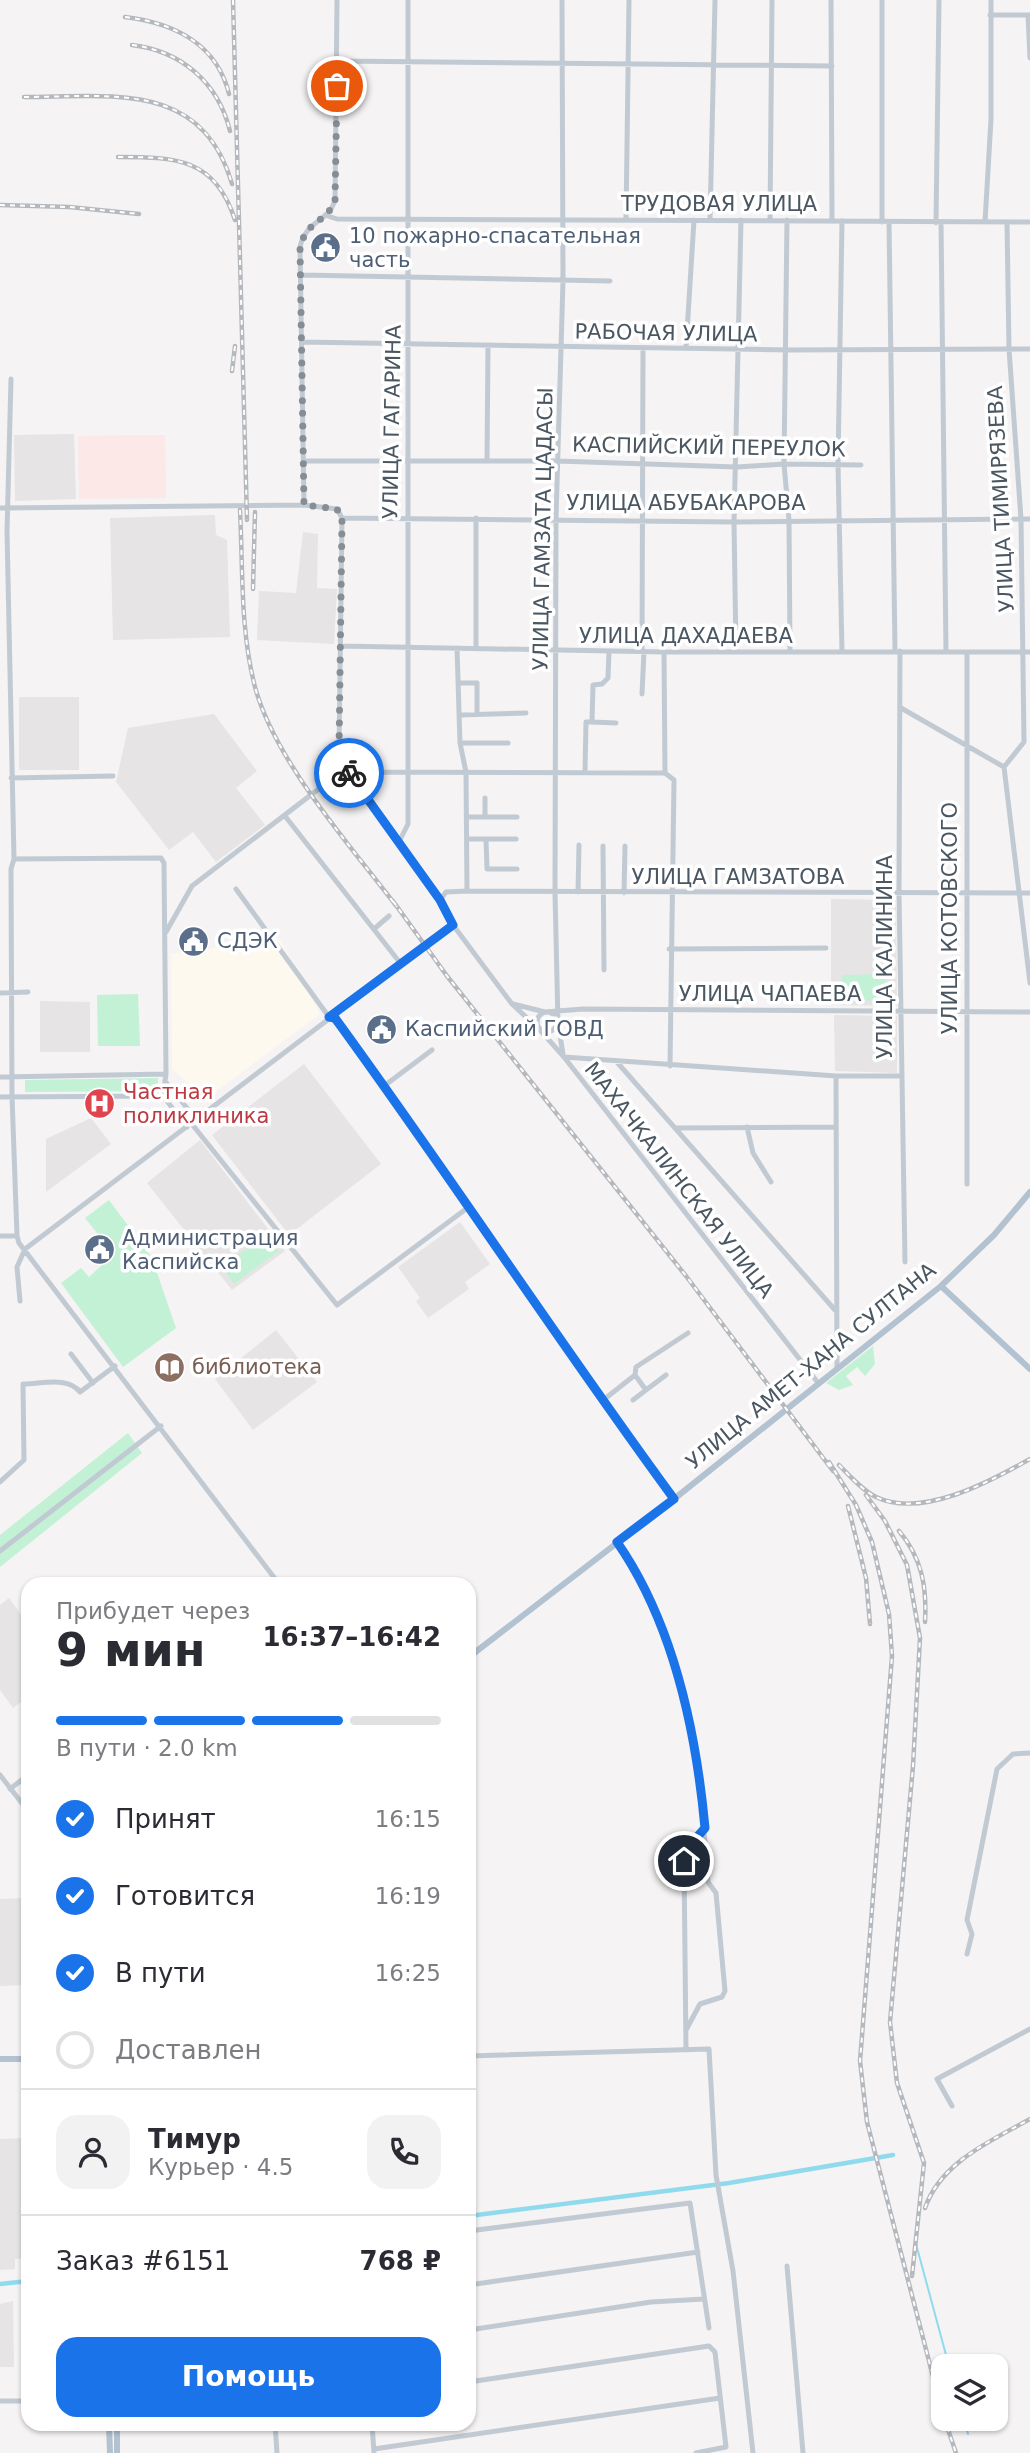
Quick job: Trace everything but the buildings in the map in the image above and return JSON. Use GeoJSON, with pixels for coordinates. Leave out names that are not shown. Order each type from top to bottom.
{"type":"FeatureCollection","features":[{"type":"Feature","properties":{"kind":"main road","name":"УЛИЦА АМЕТ-ХАНА СУЛТАНА"},"geometry":{"type":"LineString","coordinates":[[476,1652],[674,1499],[942,1286],[994,1234],[1030,1192]]}},
{"type":"Feature","properties":{"kind":"main road"},"geometry":{"type":"LineString","coordinates":[[942,1286],[1030,1370]]}},
{"type":"Feature","properties":{"kind":"main road"},"geometry":{"type":"LineString","coordinates":[[0,2059],[21,2059]]}},
{"type":"Feature","properties":{"kind":"main road"},"geometry":{"type":"LineString","coordinates":[[109,2431],[110,2453]]}},
{"type":"Feature","properties":{"kind":"main road"},"geometry":{"type":"LineString","coordinates":[[117,2431],[117,2453]]}},
{"type":"Feature","properties":{"kind":"street"},"geometry":{"type":"LineString","coordinates":[[0,508],[304,505],[300,247],[306,230],[333,206],[336,193],[337,0]]}},
{"type":"Feature","properties":{"kind":"street","name":"УЛИЦА ГАГАРИНА"},"geometry":{"type":"LineString","coordinates":[[399,842],[407,828],[409,648],[408,0]]}},
{"type":"Feature","properties":{"kind":"street","name":"УЛИЦА ГАМЗАТА ЦАДАСЫ"},"geometry":{"type":"LineString","coordinates":[[562,0],[563,281],[556,518],[555,893],[558,1023],[564,1057]]}},
{"type":"Feature","properties":{"kind":"street"},"geometry":{"type":"LineString","coordinates":[[626,219],[629,0]]}},
{"type":"Feature","properties":{"kind":"street"},"geometry":{"type":"LineString","coordinates":[[710,220],[716,65],[715,0]]}},
{"type":"Feature","properties":{"kind":"street"},"geometry":{"type":"LineString","coordinates":[[770,220],[772,0]]}},
{"type":"Feature","properties":{"kind":"street"},"geometry":{"type":"LineString","coordinates":[[831,0],[832,221]]}},
{"type":"Feature","properties":{"kind":"street","name":"УЛИЦА КАЛИНИНА"},"geometry":{"type":"LineString","coordinates":[[882,0],[892,521],[901,708],[899,892],[905,1262]]}},
{"type":"Feature","properties":{"kind":"street"},"geometry":{"type":"LineString","coordinates":[[939,0],[938,223],[946,520],[946,652]]}},
{"type":"Feature","properties":{"kind":"street"},"geometry":{"type":"LineString","coordinates":[[985,222],[990,119],[990,0]]}},
{"type":"Feature","properties":{"kind":"street"},"geometry":{"type":"LineString","coordinates":[[990,15],[1029,15],[1030,58]]}},
{"type":"Feature","properties":{"kind":"street"},"geometry":{"type":"LineString","coordinates":[[337,61],[628,61],[832,66]]}},
{"type":"Feature","properties":{"kind":"street","name":"ТРУДОВАЯ УЛИЦА"},"geometry":{"type":"LineString","coordinates":[[325,215],[337,219],[1030,222]]}},
{"type":"Feature","properties":{"kind":"street"},"geometry":{"type":"LineString","coordinates":[[686,348],[694,220]]}},
{"type":"Feature","properties":{"kind":"street"},"geometry":{"type":"LineString","coordinates":[[736,652],[734,522],[741,220]]}},
{"type":"Feature","properties":{"kind":"street"},"geometry":{"type":"LineString","coordinates":[[787,220],[788,350],[784,464],[789,520],[790,652]]}},
{"type":"Feature","properties":{"kind":"street"},"geometry":{"type":"LineString","coordinates":[[842,221],[838,348],[842,652]]}},
{"type":"Feature","properties":{"kind":"street","name":"УЛИЦА ТИМИРЯЗЕВА"},"geometry":{"type":"LineString","coordinates":[[1004,767],[1024,742],[1027,652],[1009,349],[1007,222]]}},
{"type":"Feature","properties":{"kind":"street"},"geometry":{"type":"LineString","coordinates":[[301,275],[610,281]]}},
{"type":"Feature","properties":{"kind":"street","name":"РАБОЧАЯ УЛИЦА"},"geometry":{"type":"LineString","coordinates":[[302,342],[561,348],[1030,349]]}},
{"type":"Feature","properties":{"kind":"street"},"geometry":{"type":"LineString","coordinates":[[487,461],[488,345]]}},
{"type":"Feature","properties":{"kind":"street"},"geometry":{"type":"LineString","coordinates":[[642,694],[643,348]]}},
{"type":"Feature","properties":{"kind":"street"},"geometry":{"type":"LineString","coordinates":[[10,379],[9,769],[13,859],[12,1096],[17,1236],[273,1577]]}},
{"type":"Feature","properties":{"kind":"street","name":"КАСПИЙСКИЙ ПЕРЕУЛОК"},"geometry":{"type":"LineString","coordinates":[[304,460],[557,461],[737,467],[784,464],[861,465]]}},
{"type":"Feature","properties":{"kind":"street","name":"МАХАЧКАЛИНСКАЯ УЛИЦА"},"geometry":{"type":"LineString","coordinates":[[304,505],[337,509],[342,518],[339,751],[347,770],[440,900],[453,925],[512,1004],[564,1057],[819,1384]]}},
{"type":"Feature","properties":{"kind":"street","name":"УЛИЦА АБУБАКАРОВА"},"geometry":{"type":"LineString","coordinates":[[342,518],[556,518],[734,522],[1030,519]]}},
{"type":"Feature","properties":{"kind":"street"},"geometry":{"type":"LineString","coordinates":[[476,518],[476,648]]}},
{"type":"Feature","properties":{"kind":"street","name":"УЛИЦА ДАХАДАЕВА"},"geometry":{"type":"LineString","coordinates":[[341,646],[664,652],[1027,652]]}},
{"type":"Feature","properties":{"kind":"street"},"geometry":{"type":"LineString","coordinates":[[457,648],[460,743],[466,772],[467,891]]}},
{"type":"Feature","properties":{"kind":"street"},"geometry":{"type":"LineString","coordinates":[[592,722],[593,685],[602,684],[608,678],[609,651]]}},
{"type":"Feature","properties":{"kind":"street"},"geometry":{"type":"LineString","coordinates":[[664,652],[665,773]]}},
{"type":"Feature","properties":{"kind":"street","name":"УЛИЦА КОТОВСКОГО"},"geometry":{"type":"LineString","coordinates":[[967,652],[967,1184]]}},
{"type":"Feature","properties":{"kind":"street"},"geometry":{"type":"LineString","coordinates":[[458,683],[477,683],[477,714]]}},
{"type":"Feature","properties":{"kind":"street"},"geometry":{"type":"LineString","coordinates":[[901,708],[1004,767],[1030,983]]}},
{"type":"Feature","properties":{"kind":"street"},"geometry":{"type":"LineString","coordinates":[[459,715],[527,713]]}},
{"type":"Feature","properties":{"kind":"street"},"geometry":{"type":"LineString","coordinates":[[585,772],[586,722],[616,723]]}},
{"type":"Feature","properties":{"kind":"street"},"geometry":{"type":"LineString","coordinates":[[460,743],[508,743]]}},
{"type":"Feature","properties":{"kind":"street"},"geometry":{"type":"LineString","coordinates":[[0,769],[9,769]]}},
{"type":"Feature","properties":{"kind":"street"},"geometry":{"type":"LineString","coordinates":[[166,932],[192,886],[347,770],[665,773],[674,780],[669,949],[670,1066]]}},
{"type":"Feature","properties":{"kind":"street"},"geometry":{"type":"LineString","coordinates":[[11,778],[113,776]]}},
{"type":"Feature","properties":{"kind":"street"},"geometry":{"type":"LineString","coordinates":[[485,799],[485,817]]}},
{"type":"Feature","properties":{"kind":"street"},"geometry":{"type":"LineString","coordinates":[[285,816],[401,964]]}},
{"type":"Feature","properties":{"kind":"street"},"geometry":{"type":"LineString","coordinates":[[467,817],[517,817]]}},
{"type":"Feature","properties":{"kind":"street"},"geometry":{"type":"LineString","coordinates":[[467,839],[516,839]]}},
{"type":"Feature","properties":{"kind":"street"},"geometry":{"type":"LineString","coordinates":[[486,839],[487,869],[517,869]]}},
{"type":"Feature","properties":{"kind":"street"},"geometry":{"type":"LineString","coordinates":[[578,892],[579,845]]}},
{"type":"Feature","properties":{"kind":"street"},"geometry":{"type":"LineString","coordinates":[[603,846],[604,970]]}},
{"type":"Feature","properties":{"kind":"street"},"geometry":{"type":"LineString","coordinates":[[624,893],[625,846]]}},
{"type":"Feature","properties":{"kind":"street"},"geometry":{"type":"LineString","coordinates":[[13,859],[161,858],[166,932],[163,1096]]}},
{"type":"Feature","properties":{"kind":"street"},"geometry":{"type":"LineString","coordinates":[[236,889],[329,1017],[335,1018],[384,1086],[470,1206],[602,1401],[674,1499]]}},
{"type":"Feature","properties":{"kind":"street","name":"УЛИЦА ГАМЗАТОВА"},"geometry":{"type":"LineString","coordinates":[[440,900],[446,892],[467,891],[1030,893]]}},
{"type":"Feature","properties":{"kind":"street"},"geometry":{"type":"LineString","coordinates":[[374,929],[389,916]]}},
{"type":"Feature","properties":{"kind":"street"},"geometry":{"type":"LineString","coordinates":[[20,1301],[17,1267],[25,1249],[453,925]]}},
{"type":"Feature","properties":{"kind":"street"},"geometry":{"type":"LineString","coordinates":[[669,949],[826,948]]}},
{"type":"Feature","properties":{"kind":"street"},"geometry":{"type":"LineString","coordinates":[[0,993],[28,992]]}},
{"type":"Feature","properties":{"kind":"street","name":"УЛИЦА ЧАПАЕВА"},"geometry":{"type":"LineString","coordinates":[[512,1004],[545,1012],[1030,1012]]}},
{"type":"Feature","properties":{"kind":"street"},"geometry":{"type":"LineString","coordinates":[[545,1012],[554,1015],[558,1023],[549,1032],[540,1030],[538,1018],[545,1012]]}},
{"type":"Feature","properties":{"kind":"street"},"geometry":{"type":"LineString","coordinates":[[384,1086],[432,1050]]}},
{"type":"Feature","properties":{"kind":"street"},"geometry":{"type":"LineString","coordinates":[[564,1057],[836,1076],[902,1076]]}},
{"type":"Feature","properties":{"kind":"street"},"geometry":{"type":"LineString","coordinates":[[616,1061],[835,1310]]}},
{"type":"Feature","properties":{"kind":"street"},"geometry":{"type":"LineString","coordinates":[[836,1076],[837,1368]]}},
{"type":"Feature","properties":{"kind":"street"},"geometry":{"type":"LineString","coordinates":[[0,1077],[165,1078]]}},
{"type":"Feature","properties":{"kind":"street"},"geometry":{"type":"LineString","coordinates":[[165,1078],[191,1123]]}},
{"type":"Feature","properties":{"kind":"street"},"geometry":{"type":"LineString","coordinates":[[0,1097],[163,1096],[191,1123],[337,1305],[470,1206]]}},
{"type":"Feature","properties":{"kind":"street"},"geometry":{"type":"LineString","coordinates":[[747,1127],[753,1153],[771,1182]]}},
{"type":"Feature","properties":{"kind":"street"},"geometry":{"type":"LineString","coordinates":[[675,1128],[836,1127]]}},
{"type":"Feature","properties":{"kind":"street"},"geometry":{"type":"LineString","coordinates":[[0,1236],[17,1236]]}},
{"type":"Feature","properties":{"kind":"street"},"geometry":{"type":"LineString","coordinates":[[646,1390],[635,1375],[636,1367],[688,1333]]}},
{"type":"Feature","properties":{"kind":"street"},"geometry":{"type":"LineString","coordinates":[[71,1354],[93,1383]]}},
{"type":"Feature","properties":{"kind":"street"},"geometry":{"type":"LineString","coordinates":[[0,1482],[24,1460],[23,1384],[65,1382],[74,1384],[80,1392],[115,1366]]}},
{"type":"Feature","properties":{"kind":"street"},"geometry":{"type":"LineString","coordinates":[[602,1401],[635,1375]]}},
{"type":"Feature","properties":{"kind":"street"},"geometry":{"type":"LineString","coordinates":[[633,1400],[666,1375]]}},
{"type":"Feature","properties":{"kind":"street"},"geometry":{"type":"LineString","coordinates":[[0,1550],[161,1426]]}},
{"type":"Feature","properties":{"kind":"street"},"geometry":{"type":"LineString","coordinates":[[617,1542],[634,1567],[659,1623],[676,1670],[698,1758],[708,1882],[716,1893],[725,1991],[722,1997],[701,2004],[686,2030]]}},
{"type":"Feature","properties":{"kind":"street"},"geometry":{"type":"LineString","coordinates":[[967,1954],[972,1934],[967,1920],[998,1769],[1013,1754],[1030,1753]]}},
{"type":"Feature","properties":{"kind":"street"},"geometry":{"type":"LineString","coordinates":[[0,1775],[21,1802]]}},
{"type":"Feature","properties":{"kind":"street"},"geometry":{"type":"LineString","coordinates":[[10,1789],[21,1780]]}},
{"type":"Feature","properties":{"kind":"street"},"geometry":{"type":"LineString","coordinates":[[686,2050],[684,1861],[690,1845],[705,1828]]}},
{"type":"Feature","properties":{"kind":"street"},"geometry":{"type":"LineString","coordinates":[[952,2106],[937,2079],[1030,2029]]}},
{"type":"Feature","properties":{"kind":"street"},"geometry":{"type":"LineString","coordinates":[[476,2056],[709,2049],[716,2175],[733,2271],[753,2453]]}},
{"type":"Feature","properties":{"kind":"street"},"geometry":{"type":"LineString","coordinates":[[476,2230],[690,2203],[709,2329]]}},
{"type":"Feature","properties":{"kind":"street"},"geometry":{"type":"LineString","coordinates":[[476,2284],[698,2252]]}},
{"type":"Feature","properties":{"kind":"street"},"geometry":{"type":"LineString","coordinates":[[787,2266],[803,2453]]}},
{"type":"Feature","properties":{"kind":"street"},"geometry":{"type":"LineString","coordinates":[[476,2329],[652,2302],[704,2299]]}},
{"type":"Feature","properties":{"kind":"street"},"geometry":{"type":"LineString","coordinates":[[476,2381],[709,2346],[715,2352],[726,2447],[696,2453]]}},
{"type":"Feature","properties":{"kind":"street"},"geometry":{"type":"LineString","coordinates":[[373,2431],[374,2451],[720,2398]]}},
{"type":"Feature","properties":{"kind":"street"},"geometry":{"type":"LineString","coordinates":[[0,2401],[21,2401]]}},
{"type":"Feature","properties":{"kind":"street"},"geometry":{"type":"LineString","coordinates":[[275,2431],[277,2453]]}},
{"type":"Feature","properties":{"kind":"shaded area"},"geometry":{"type":"Polygon","coordinates":[[[74,434],[76,499],[15,501],[14,435],[74,434]]]}},
{"type":"Feature","properties":{"kind":"shaded area"},"geometry":{"type":"Polygon","coordinates":[[[165,435],[166,498],[79,499],[78,436],[165,435]]]}},
{"type":"Feature","properties":{"kind":"shaded area"},"geometry":{"type":"Polygon","coordinates":[[[215,515],[216,535],[227,540],[230,637],[113,640],[110,518],[215,515]]]}},
{"type":"Feature","properties":{"kind":"shaded area"},"geometry":{"type":"Polygon","coordinates":[[[303,532],[318,534],[317,588],[337,589],[334,644],[257,640],[259,591],[296,593],[303,532]]]}},
{"type":"Feature","properties":{"kind":"shaded area"},"geometry":{"type":"Polygon","coordinates":[[[19,697],[79,697],[79,770],[19,770],[19,697]]]}},
{"type":"Feature","properties":{"kind":"shaded area"},"geometry":{"type":"Polygon","coordinates":[[[214,714],[257,771],[236,788],[265,825],[216,862],[193,832],[169,850],[116,782],[128,728],[214,714]]]}},
{"type":"Feature","properties":{"kind":"shaded area"},"geometry":{"type":"Polygon","coordinates":[[[831,899],[896,900],[897,1006],[831,1005],[831,899]]]}},
{"type":"Feature","properties":{"kind":"shaded area"},"geometry":{"type":"Polygon","coordinates":[[[279,938],[320,1014],[206,1099],[172,1069],[171,954],[279,938]]]}},
{"type":"Feature","properties":{"kind":"shaded area"},"geometry":{"type":"Polygon","coordinates":[[[40,1001],[90,1002],[90,1052],[40,1052],[40,1001]]]}},
{"type":"Feature","properties":{"kind":"shaded area"},"geometry":{"type":"Polygon","coordinates":[[[834,1015],[897,1016],[897,1073],[835,1071],[834,1015]]]}},
{"type":"Feature","properties":{"kind":"shaded area"},"geometry":{"type":"Polygon","coordinates":[[[304,1064],[381,1164],[289,1235],[212,1135],[304,1064]]]}},
{"type":"Feature","properties":{"kind":"shaded area"},"geometry":{"type":"Polygon","coordinates":[[[91,1118],[111,1144],[46,1192],[46,1139],[91,1118]]]}},
{"type":"Feature","properties":{"kind":"shaded area"},"geometry":{"type":"Polygon","coordinates":[[[200,1140],[285,1251],[232,1290],[147,1183],[200,1140]]]}},
{"type":"Feature","properties":{"kind":"shaded area"},"geometry":{"type":"Polygon","coordinates":[[[460,1222],[490,1264],[465,1282],[469,1289],[428,1318],[416,1301],[420,1298],[398,1267],[460,1222]]]}},
{"type":"Feature","properties":{"kind":"shaded area"},"geometry":{"type":"Polygon","coordinates":[[[276,1330],[317,1382],[253,1430],[215,1379],[276,1330]]]}},
{"type":"Feature","properties":{"kind":"shaded area"},"geometry":{"type":"Polygon","coordinates":[[[9,1598],[21,1614],[21,1702],[13,1708],[0,1690],[0,1605],[9,1598]]]}},
{"type":"Feature","properties":{"kind":"shaded area"},"geometry":{"type":"Polygon","coordinates":[[[21,1898],[21,1985],[0,1986],[0,1899],[21,1898]]]}},
{"type":"Feature","properties":{"kind":"shaded area"},"geometry":{"type":"Polygon","coordinates":[[[21,2138],[21,2259],[15,2259],[15,2269],[0,2270],[0,2139],[21,2138]]]}},
{"type":"Feature","properties":{"kind":"shaded area"},"geometry":{"type":"Polygon","coordinates":[[[13,2301],[14,2367],[0,2367],[0,2304],[13,2301]]]}},
{"type":"Feature","properties":{"kind":"green space"},"geometry":{"type":"Polygon","coordinates":[[[886,974],[887,1000],[842,1001],[842,975],[886,974]]]}},
{"type":"Feature","properties":{"kind":"green space"},"geometry":{"type":"Polygon","coordinates":[[[138,994],[140,1046],[98,1046],[97,995],[138,994]]]}},
{"type":"Feature","properties":{"kind":"green space"},"geometry":{"type":"Polygon","coordinates":[[[158,1078],[158,1091],[25,1092],[25,1080],[158,1078]]]}},
{"type":"Feature","properties":{"kind":"green space"},"geometry":{"type":"Polygon","coordinates":[[[109,1200],[152,1258],[176,1328],[123,1367],[61,1283],[81,1268],[89,1277],[114,1254],[85,1218],[109,1200]]]}},
{"type":"Feature","properties":{"kind":"green space"},"geometry":{"type":"Polygon","coordinates":[[[267,1234],[279,1251],[234,1284],[222,1267],[267,1234]]]}},
{"type":"Feature","properties":{"kind":"green space"},"geometry":{"type":"Polygon","coordinates":[[[873,1346],[875,1364],[865,1376],[857,1367],[846,1376],[853,1385],[839,1390],[826,1383],[873,1346]]]}},
{"type":"Feature","properties":{"kind":"green space"},"geometry":{"type":"Polygon","coordinates":[[[128,1433],[142,1453],[0,1567],[0,1535],[128,1433]]]}},
{"type":"Feature","properties":{"kind":"waterway"},"geometry":{"type":"LineString","coordinates":[[476,2215],[729,2183],[893,2155]]}},
{"type":"Feature","properties":{"kind":"waterway"},"geometry":{"type":"LineString","coordinates":[[916,2244],[946,2354]]}},
{"type":"Feature","properties":{"kind":"waterway"},"geometry":{"type":"LineString","coordinates":[[0,2284],[21,2282]]}},
{"type":"Feature","properties":{"kind":"railway"},"geometry":{"type":"LineString","coordinates":[[233,0],[247,520]]}},
{"type":"Feature","properties":{"kind":"railway"},"geometry":{"type":"LineString","coordinates":[[125,17],[160,25],[191,39],[215,62],[229,94]]}},
{"type":"Feature","properties":{"kind":"railway"},"geometry":{"type":"LineString","coordinates":[[132,45],[166,54],[195,72],[217,98],[230,131]]}},
{"type":"Feature","properties":{"kind":"railway"},"geometry":{"type":"LineString","coordinates":[[24,97],[120,97],[149,102],[176,111],[199,127],[218,150],[232,184]]}},
{"type":"Feature","properties":{"kind":"railway"},"geometry":{"type":"LineString","coordinates":[[118,157],[158,158],[191,165],[216,184],[227,199],[235,220]]}},
{"type":"Feature","properties":{"kind":"railway"},"geometry":{"type":"LineString","coordinates":[[0,205],[69,207],[139,214]]}},
{"type":"Feature","properties":{"kind":"railway"},"geometry":{"type":"LineString","coordinates":[[232,371],[235,346]]}},
{"type":"Feature","properties":{"kind":"railway"},"geometry":{"type":"LineString","coordinates":[[240,510],[247,643],[255,687],[265,715],[296,773],[397,907]]}},
{"type":"Feature","properties":{"kind":"railway"},"geometry":{"type":"LineString","coordinates":[[253,589],[255,512]]}},
{"type":"Feature","properties":{"kind":"railway"},"geometry":{"type":"LineString","coordinates":[[393,901],[447,976],[686,1276],[833,1471]]}},
{"type":"Feature","properties":{"kind":"railway"},"geometry":{"type":"LineString","coordinates":[[839,1465],[861,1487],[876,1497],[894,1503],[914,1503],[956,1494],[1030,1459]]}},
{"type":"Feature","properties":{"kind":"railway"},"geometry":{"type":"LineString","coordinates":[[829,1462],[856,1505],[872,1542],[889,1614],[892,1656],[860,2061],[867,2122],[931,2369]]}},
{"type":"Feature","properties":{"kind":"railway"},"geometry":{"type":"LineString","coordinates":[[866,1495],[885,1521],[907,1565],[920,1638],[913,1766],[890,2022],[897,2083],[924,2163],[912,2276]]}},
{"type":"Feature","properties":{"kind":"railway"},"geometry":{"type":"LineString","coordinates":[[848,1506],[866,1578],[870,1624]]}},
{"type":"Feature","properties":{"kind":"railway"},"geometry":{"type":"LineString","coordinates":[[899,1531],[918,1562],[924,1585],[925,1622]]}},
{"type":"Feature","properties":{"kind":"railway"},"geometry":{"type":"LineString","coordinates":[[925,2208],[933,2192],[955,2165],[1030,2119]]}},
{"type":"Feature","properties":{"kind":"railway"},"geometry":{"type":"LineString","coordinates":[[948,2431],[956,2453]]}},
{"type":"Feature","properties":{"kind":"way so far"},"geometry":{"type":"LineString","coordinates":[[337,86],[335,201],[328,212],[309,226],[300,247],[304,505],[329,506],[337,509],[342,518],[339,751],[349,773]]}},
{"type":"Feature","properties":{"kind":"place","name":"10 пожарно-спасательная часть"},"geometry":{"type":"Point","coordinates":[326,248]}},
{"type":"Feature","properties":{"kind":"place","name":"СДЭК"},"geometry":{"type":"Point","coordinates":[194,941]}},
{"type":"Feature","properties":{"kind":"place","name":"Каспийский ГОВД"},"geometry":{"type":"Point","coordinates":[382,1029]}},
{"type":"Feature","properties":{"kind":"place","name":"Частная поликлиника"},"geometry":{"type":"Point","coordinates":[100,1104]}},
{"type":"Feature","properties":{"kind":"place","name":"Администрация Каспийска"},"geometry":{"type":"Point","coordinates":[99,1250]}},
{"type":"Feature","properties":{"kind":"place","name":"библиотека"},"geometry":{"type":"Point","coordinates":[169,1367]}},
{"type":"Feature","properties":{"kind":"route"},"geometry":{"type":"LineString","coordinates":[[349,773],[440,900],[453,925],[329,1017],[335,1018],[470,1206],[602,1401],[674,1499],[617,1542],[634,1567],[659,1623],[676,1670],[698,1758],[705,1828],[690,1845],[684,1861]]}}]}
